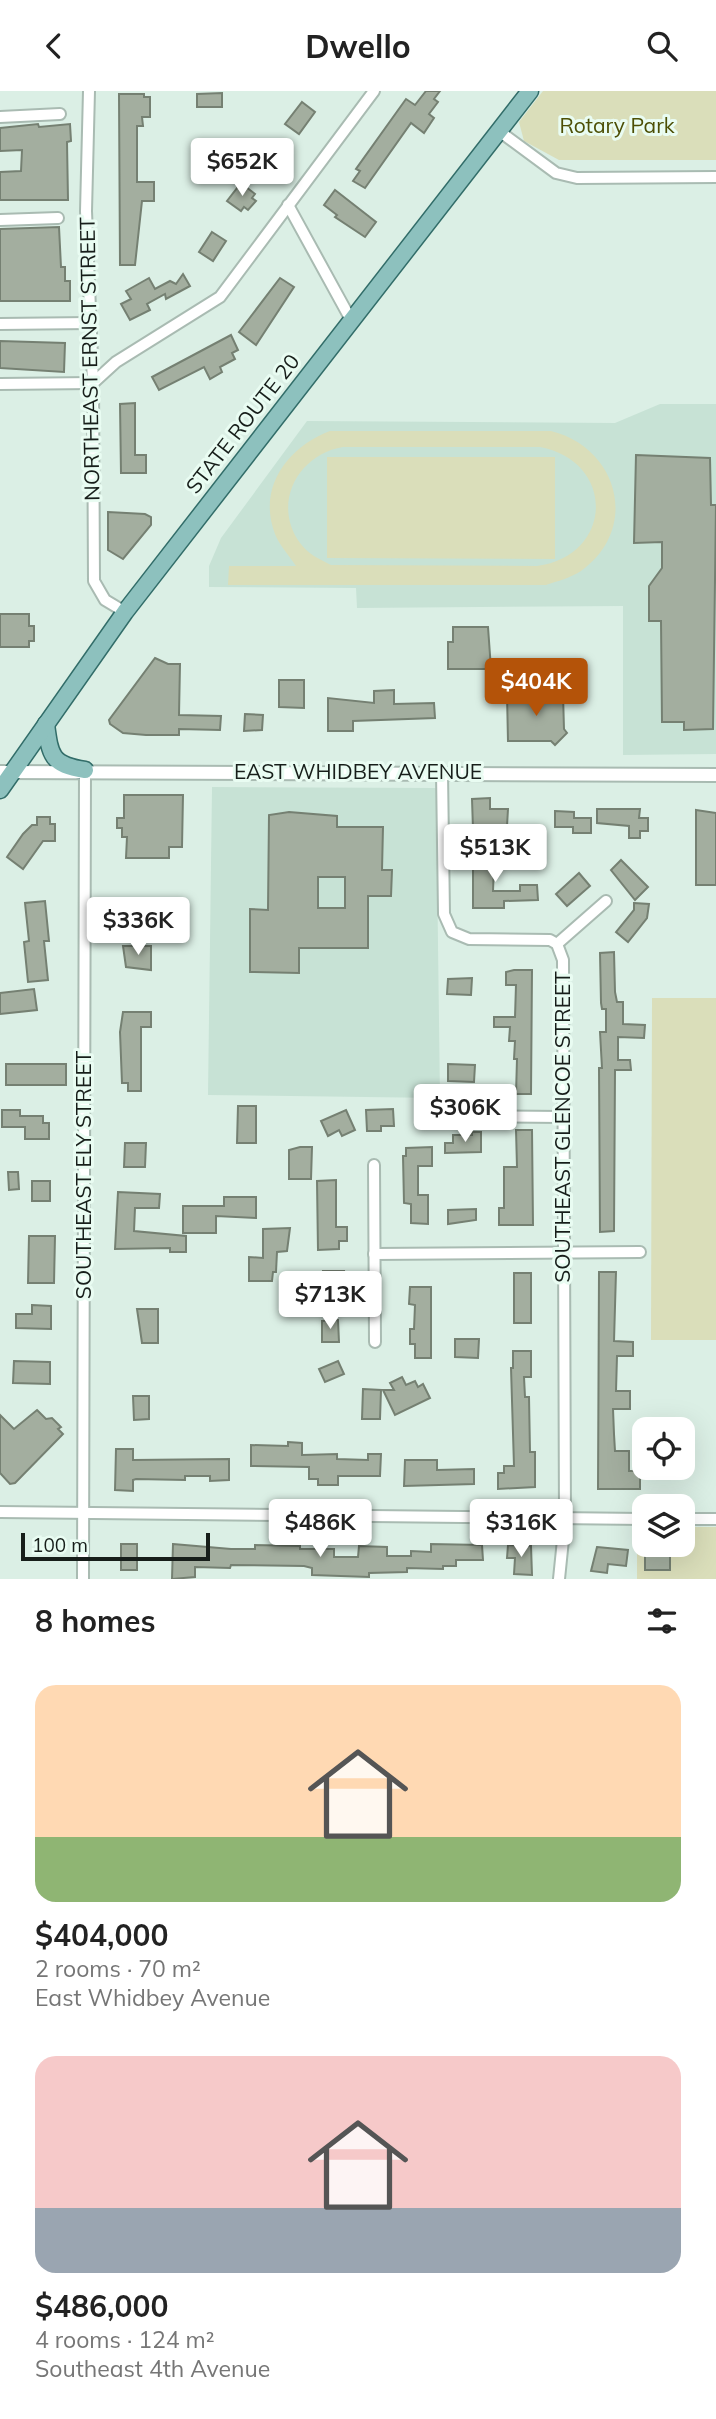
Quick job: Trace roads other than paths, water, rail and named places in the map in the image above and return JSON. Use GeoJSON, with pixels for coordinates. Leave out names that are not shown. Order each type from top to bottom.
{"type":"FeatureCollection","features":[{"type":"Feature","properties":{"kind":"main road","name":"STATE ROUTE 20"},"geometry":{"type":"LineString","coordinates":[[0,790],[6,772],[46,724],[125,612],[350,318],[530,91]]}},
{"type":"Feature","properties":{"kind":"main road"},"geometry":{"type":"LineString","coordinates":[[46,724],[51,752],[57,762],[85,770]]}},
{"type":"Feature","properties":{"kind":"street","name":"NORTHEAST ERNST STREET"},"geometry":{"type":"LineString","coordinates":[[89,91],[86,211],[93,383],[94,581],[105,600],[125,612]]}},
{"type":"Feature","properties":{"kind":"street"},"geometry":{"type":"LineString","coordinates":[[0,384],[93,383],[116,362],[220,297],[374,91]]}},
{"type":"Feature","properties":{"kind":"street"},"geometry":{"type":"LineString","coordinates":[[0,117],[60,114]]}},
{"type":"Feature","properties":{"kind":"street"},"geometry":{"type":"LineString","coordinates":[[499,131],[556,173],[577,178],[716,177]]}},
{"type":"Feature","properties":{"kind":"street"},"geometry":{"type":"LineString","coordinates":[[288,205],[350,318]]}},
{"type":"Feature","properties":{"kind":"street"},"geometry":{"type":"LineString","coordinates":[[0,220],[58,218]]}},
{"type":"Feature","properties":{"kind":"street"},"geometry":{"type":"LineString","coordinates":[[0,324],[91,323]]}},
{"type":"Feature","properties":{"kind":"street","name":"EAST WHIDBEY AVENUE"},"geometry":{"type":"LineString","coordinates":[[6,772],[85,770],[716,775]]}},
{"type":"Feature","properties":{"kind":"street","name":"SOUTHEAST ELY STREET"},"geometry":{"type":"LineString","coordinates":[[83,1579],[85,770]]}},
{"type":"Feature","properties":{"kind":"street","name":"SOUTHEAST GLENCOE STREET"},"geometry":{"type":"LineString","coordinates":[[442,773],[444,914],[452,932],[469,939],[540,939],[557,944],[563,960],[565,1520],[559,1579]]}},
{"type":"Feature","properties":{"kind":"street"},"geometry":{"type":"LineString","coordinates":[[557,944],[606,901]]}},
{"type":"Feature","properties":{"kind":"street"},"geometry":{"type":"LineString","coordinates":[[466,1116],[562,1117]]}},
{"type":"Feature","properties":{"kind":"street"},"geometry":{"type":"LineString","coordinates":[[374,1165],[375,1342]]}},
{"type":"Feature","properties":{"kind":"street"},"geometry":{"type":"LineString","coordinates":[[374,1254],[640,1252]]}},
{"type":"Feature","properties":{"kind":"street"},"geometry":{"type":"LineString","coordinates":[[0,1512],[632,1519]]}},
{"type":"Feature","properties":{"kind":"street"},"geometry":{"type":"LineString","coordinates":[[695,1519],[716,1519]]}},
{"type":"Feature","properties":{"kind":"park label","name":"Rotary Park"},"geometry":{"type":"Point","coordinates":[617,126]}}]}
